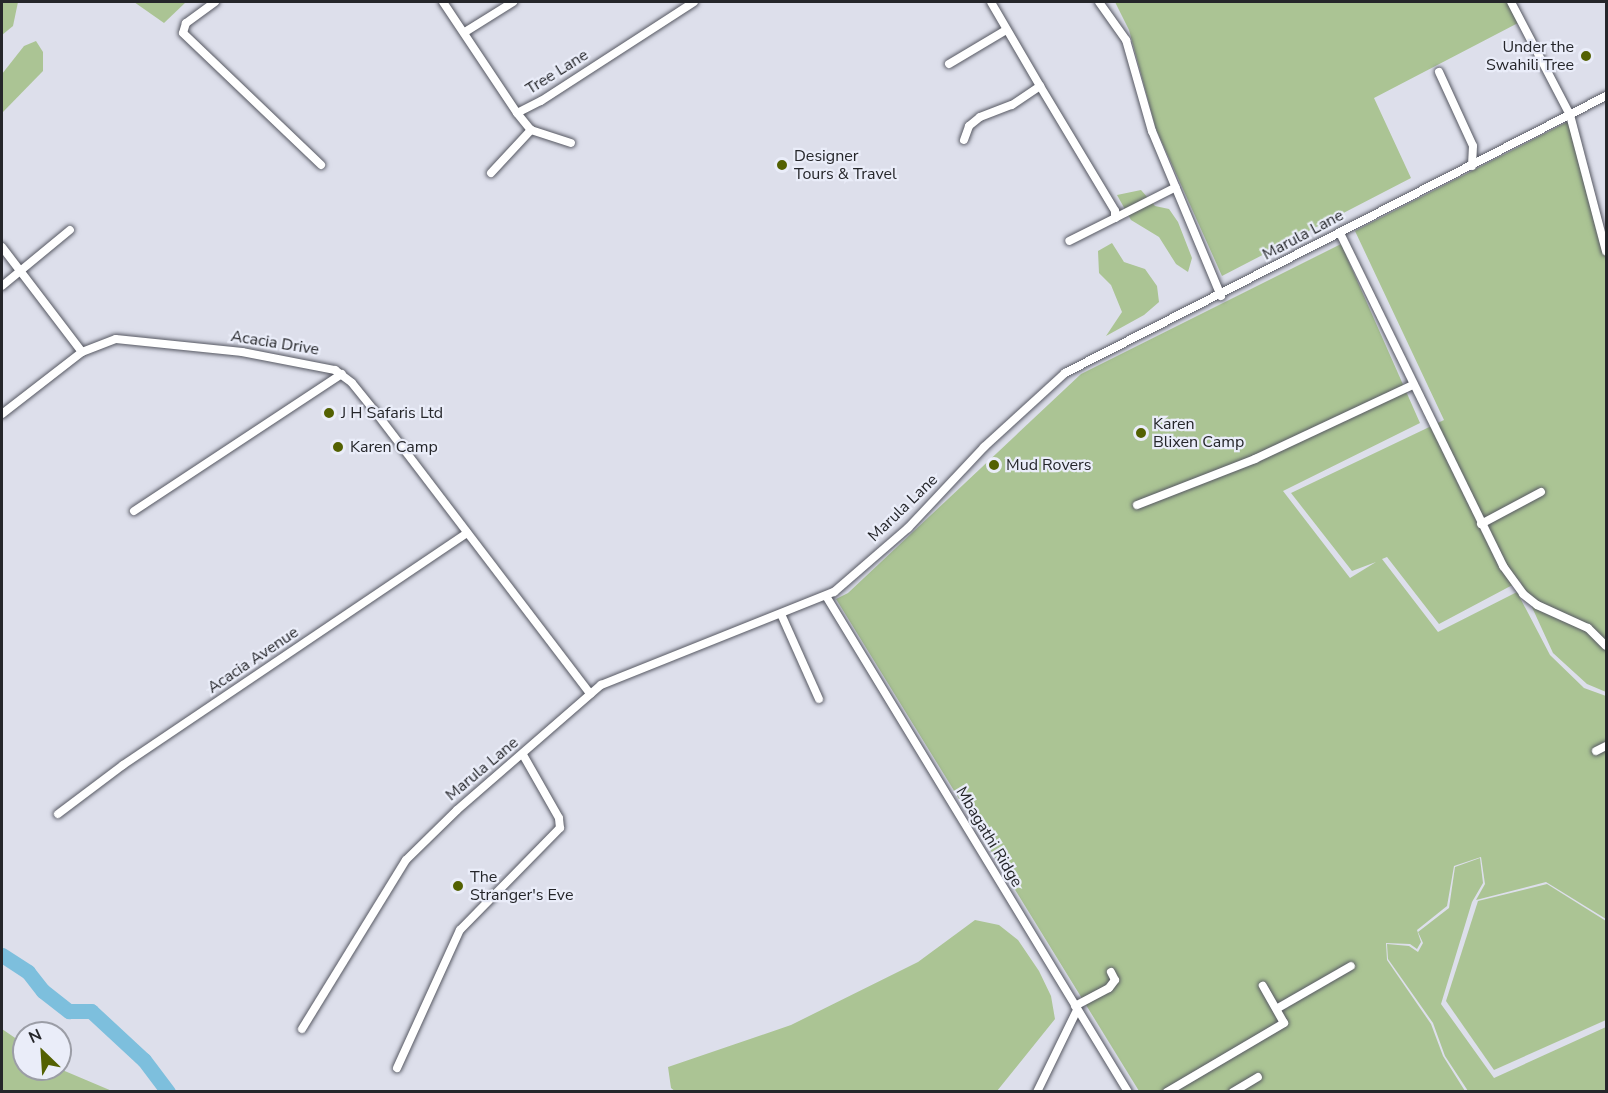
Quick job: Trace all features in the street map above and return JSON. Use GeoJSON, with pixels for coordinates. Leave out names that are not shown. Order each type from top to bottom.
{"type":"FeatureCollection","features":[{"type":"Feature","properties":{"kind":"street"},"geometry":{"type":"LineString","coordinates":[[216,2],[186,23],[183,33],[321,165]]}},
{"type":"Feature","properties":{"kind":"street","name":"Tree Lane"},"geometry":{"type":"LineString","coordinates":[[443,2],[517,113],[541,101],[694,2]]}},
{"type":"Feature","properties":{"kind":"street"},"geometry":{"type":"LineString","coordinates":[[465,32],[513,2]]}},
{"type":"Feature","properties":{"kind":"street"},"geometry":{"type":"LineString","coordinates":[[992,2],[1006,30],[1115,211],[1115,218]]}},
{"type":"Feature","properties":{"kind":"street"},"geometry":{"type":"LineString","coordinates":[[1099,2],[1126,40],[1152,132],[1221,296]]}},
{"type":"Feature","properties":{"kind":"street"},"geometry":{"type":"LineString","coordinates":[[1511,2],[1570,116],[1606,251]]}},
{"type":"Feature","properties":{"kind":"street"},"geometry":{"type":"LineString","coordinates":[[949,64],[1006,30]]}},
{"type":"Feature","properties":{"kind":"street"},"geometry":{"type":"LineString","coordinates":[[1439,72],[1473,146],[1472,166]]}},
{"type":"Feature","properties":{"kind":"street"},"geometry":{"type":"LineString","coordinates":[[964,140],[969,126],[980,117],[1012,105],[1040,86]]}},
{"type":"Feature","properties":{"kind":"street","name":"Marula Lane"},"geometry":{"type":"LineString","coordinates":[[302,1029],[406,860],[457,810],[590,694],[611,680],[826,596],[908,528],[984,447],[1058,377],[1221,296],[1340,232],[1606,96]]}},
{"type":"Feature","properties":{"kind":"street"},"geometry":{"type":"LineString","coordinates":[[517,113],[531,130],[571,142]]}},
{"type":"Feature","properties":{"kind":"street"},"geometry":{"type":"LineString","coordinates":[[491,173],[531,130]]}},
{"type":"Feature","properties":{"kind":"street"},"geometry":{"type":"LineString","coordinates":[[1069,240],[1176,187]]}},
{"type":"Feature","properties":{"kind":"street"},"geometry":{"type":"LineString","coordinates":[[2,286],[70,230]]}},
{"type":"Feature","properties":{"kind":"street"},"geometry":{"type":"LineString","coordinates":[[1340,232],[1481,524],[1523,594],[1552,614],[1588,627],[1606,646]]}},
{"type":"Feature","properties":{"kind":"street"},"geometry":{"type":"LineString","coordinates":[[2,247],[18,271],[82,352]]}},
{"type":"Feature","properties":{"kind":"street","name":"Acacia Drive"},"geometry":{"type":"LineString","coordinates":[[2,414],[82,352],[116,339],[242,352],[326,367],[342,374],[375,410],[590,694]]}},
{"type":"Feature","properties":{"kind":"street"},"geometry":{"type":"LineString","coordinates":[[134,511],[342,374]]}},
{"type":"Feature","properties":{"kind":"street"},"geometry":{"type":"LineString","coordinates":[[1137,505],[1255,459],[1413,385]]}},
{"type":"Feature","properties":{"kind":"street"},"geometry":{"type":"LineString","coordinates":[[1481,524],[1540,492]]}},
{"type":"Feature","properties":{"kind":"street","name":"Acacia Avenue"},"geometry":{"type":"LineString","coordinates":[[58,814],[123,765],[467,533]]}},
{"type":"Feature","properties":{"kind":"street","name":"Mbagathi Ridge"},"geometry":{"type":"LineString","coordinates":[[826,596],[1128,1092]]}},
{"type":"Feature","properties":{"kind":"street"},"geometry":{"type":"LineString","coordinates":[[781,614],[819,699]]}},
{"type":"Feature","properties":{"kind":"street"},"geometry":{"type":"LineString","coordinates":[[1596,751],[1606,746]]}},
{"type":"Feature","properties":{"kind":"street"},"geometry":{"type":"LineString","coordinates":[[397,1068],[460,930],[560,828],[559,818],[523,754]]}},
{"type":"Feature","properties":{"kind":"street"},"geometry":{"type":"LineString","coordinates":[[1278,1008],[1351,966]]}},
{"type":"Feature","properties":{"kind":"street"},"geometry":{"type":"LineString","coordinates":[[1037,1092],[1076,1008],[1108,988],[1115,980],[1111,972]]}},
{"type":"Feature","properties":{"kind":"street"},"geometry":{"type":"LineString","coordinates":[[1167,1092],[1284,1023],[1278,1008],[1263,986]]}},
{"type":"Feature","properties":{"kind":"street"},"geometry":{"type":"LineString","coordinates":[[1233,1092],[1258,1077]]}},
{"type":"Feature","properties":{"kind":"green space"},"geometry":{"type":"Polygon","coordinates":[[[2,2],[18,2],[13,26],[2,35],[2,2]]]}},
{"type":"Feature","properties":{"kind":"green space"},"geometry":{"type":"Polygon","coordinates":[[[134,2],[186,2],[164,23],[134,2]]]}},
{"type":"Feature","properties":{"kind":"green space"},"geometry":{"type":"Polygon","coordinates":[[[1115,2],[1507,2],[1518,23],[1374,98],[1411,178],[1222,276],[1156,129],[1129,30],[1115,2]]]}},
{"type":"Feature","properties":{"kind":"green space"},"geometry":{"type":"Polygon","coordinates":[[[36,41],[43,52],[43,71],[2,113],[2,74],[24,46],[36,41]]]}},
{"type":"Feature","properties":{"kind":"green space"},"geometry":{"type":"Polygon","coordinates":[[[1571,120],[1606,240],[1606,692],[1587,684],[1553,653],[1520,581],[1439,624],[1387,557],[1382,559],[1438,632],[1517,592],[1550,655],[1584,688],[1606,696],[1606,919],[1546,882],[1476,900],[1485,884],[1481,857],[1454,866],[1447,906],[1417,930],[1421,942],[1417,949],[1410,944],[1386,943],[1387,960],[1431,1024],[1443,1056],[1465,1091],[1139,1091],[836,599],[848,593],[1081,374],[1341,244],[1420,423],[1283,491],[1350,578],[1376,562],[1352,571],[1291,493],[1444,420],[1355,231],[1571,120]]]}},
{"type":"Feature","properties":{"kind":"green space"},"geometry":{"type":"Polygon","coordinates":[[[1141,190],[1155,206],[1169,209],[1178,222],[1192,258],[1188,272],[1176,264],[1159,237],[1131,220],[1117,195],[1141,190]]]}},
{"type":"Feature","properties":{"kind":"green space"},"geometry":{"type":"Polygon","coordinates":[[[1112,243],[1124,262],[1145,269],[1157,286],[1159,302],[1144,315],[1106,336],[1122,312],[1111,285],[1099,273],[1098,251],[1112,243]]]}},
{"type":"Feature","properties":{"kind":"green space"},"geometry":{"type":"Polygon","coordinates":[[[1480,858],[1483,883],[1472,902],[1441,1004],[1494,1078],[1606,1027],[1606,1091],[1468,1091],[1445,1056],[1433,1023],[1388,959],[1387,944],[1409,946],[1418,952],[1423,943],[1418,932],[1449,908],[1455,867],[1480,858]]]}},
{"type":"Feature","properties":{"kind":"green space"},"geometry":{"type":"Polygon","coordinates":[[[1547,884],[1606,921],[1606,1020],[1494,1070],[1446,1001],[1478,901],[1547,884]]]}},
{"type":"Feature","properties":{"kind":"green space"},"geometry":{"type":"Polygon","coordinates":[[[975,920],[999,925],[1018,940],[1039,971],[1051,996],[1055,1019],[997,1091],[676,1092],[671,1088],[668,1067],[791,1025],[918,962],[975,920]]]}},
{"type":"Feature","properties":{"kind":"green space"},"geometry":{"type":"Polygon","coordinates":[[[2,1029],[12,1036],[12,1081],[72,1081],[72,1074],[112,1091],[2,1091],[2,1029]]]}},
{"type":"Feature","properties":{"kind":"waterway"},"geometry":{"type":"LineString","coordinates":[[2,955],[28,972],[43,991],[69,1011],[91,1011],[144,1060],[168,1092]]}},
{"type":"Feature","properties":{"kind":"place","name":"Under the Swahili Tree"},"geometry":{"type":"Point","coordinates":[1586,56]}},
{"type":"Feature","properties":{"kind":"place","name":"Designer Tours & Travel"},"geometry":{"type":"Point","coordinates":[782,165]}},
{"type":"Feature","properties":{"kind":"place","name":"J H Safaris Ltd"},"geometry":{"type":"Point","coordinates":[329,413]}},
{"type":"Feature","properties":{"kind":"place","name":"Karen Blixen Camp"},"geometry":{"type":"Point","coordinates":[1141,433]}},
{"type":"Feature","properties":{"kind":"place","name":"Karen Camp"},"geometry":{"type":"Point","coordinates":[338,447]}},
{"type":"Feature","properties":{"kind":"place","name":"Mud Rovers"},"geometry":{"type":"Point","coordinates":[994,465]}},
{"type":"Feature","properties":{"kind":"place","name":"The Stranger's Eve"},"geometry":{"type":"Point","coordinates":[458,886]}}]}
